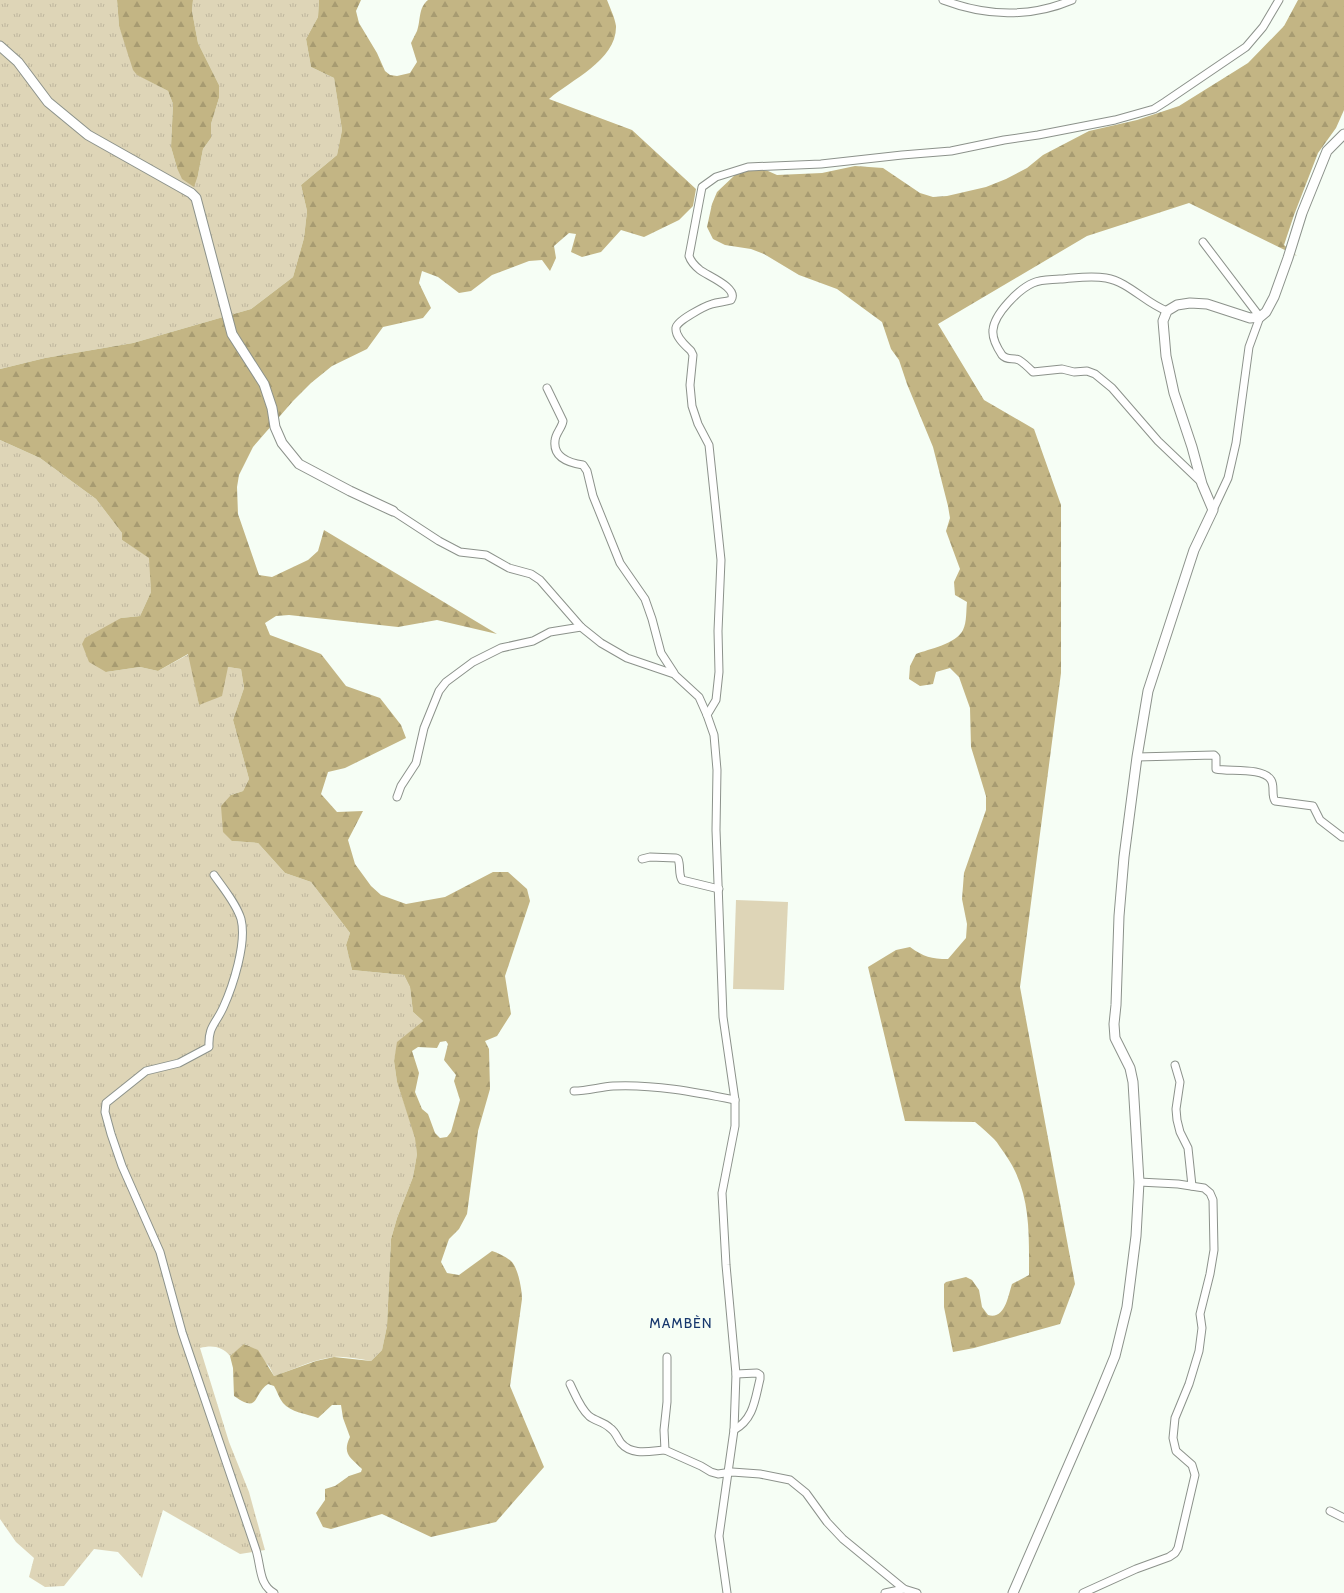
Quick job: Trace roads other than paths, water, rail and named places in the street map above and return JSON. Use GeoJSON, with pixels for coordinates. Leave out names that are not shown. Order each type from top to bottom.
{"type":"FeatureCollection","features":[{"type":"Feature","properties":{"kind":"street"},"geometry":{"type":"LineString","coordinates":[[943,0],[958,6],[1009,14],[1049,9],[1072,0]]}},
{"type":"Feature","properties":{"kind":"street"},"geometry":{"type":"LineString","coordinates":[[707,715],[716,700],[719,672],[718,631],[721,560],[709,445],[698,424],[692,406],[690,385],[692,351],[676,334],[675,328],[677,324],[711,304],[731,300],[733,298],[732,293],[728,288],[700,270],[692,262],[689,256],[690,244],[702,187],[716,178],[748,166],[821,164],[951,151],[1115,120],[1139,114],[1154,109],[1246,47],[1263,27],[1279,0]]}},
{"type":"Feature","properties":{"kind":"street"},"geometry":{"type":"LineString","coordinates":[[0,46],[18,62],[48,102],[88,135],[191,193],[196,198],[232,334],[264,384],[272,408],[275,427],[282,443],[299,464],[350,491],[393,511],[439,541],[460,552],[486,555],[509,568],[531,574],[540,580],[582,627],[601,643],[627,658],[674,674]]}},
{"type":"Feature","properties":{"kind":"street"},"geometry":{"type":"LineString","coordinates":[[1013,1593],[1115,1356],[1126,1307],[1132,1268],[1139,1182],[1133,1082],[1130,1068],[1115,1038],[1114,1024],[1122,886],[1137,757],[1148,691],[1194,550],[1228,478],[1236,443],[1250,347],[1260,317],[1266,312],[1274,297],[1302,213],[1327,151],[1344,134]]}},
{"type":"Feature","properties":{"kind":"street"},"geometry":{"type":"LineString","coordinates":[[1203,242],[1260,317]]}},
{"type":"Feature","properties":{"kind":"street"},"geometry":{"type":"LineString","coordinates":[[1167,311],[1157,308],[1128,287],[1107,278],[1091,276],[1044,280],[1033,283],[1002,309],[992,330],[1002,356],[1007,359],[1019,360],[1033,372],[1062,369],[1074,372],[1087,371],[1096,374],[1112,388],[1158,441],[1183,467],[1202,484]]}},
{"type":"Feature","properties":{"kind":"street"},"geometry":{"type":"LineString","coordinates":[[1213,510],[1202,484],[1192,447],[1174,393],[1166,356],[1164,322],[1167,311],[1177,305],[1190,303],[1207,304],[1250,318],[1260,317]]}},
{"type":"Feature","properties":{"kind":"street"},"geometry":{"type":"LineString","coordinates":[[547,388],[563,421],[554,441],[556,450],[561,458],[569,462],[583,464],[587,472],[593,496],[617,556],[626,573],[645,598],[661,653],[674,674],[699,696],[714,736],[717,770],[716,830],[723,1017],[735,1100],[735,1126],[722,1193],[726,1265],[736,1374],[734,1430],[719,1536],[727,1593]]}},
{"type":"Feature","properties":{"kind":"street"},"geometry":{"type":"LineString","coordinates":[[396,797],[401,786],[416,763],[424,728],[439,691],[446,682],[473,662],[502,648],[532,641],[550,632],[582,627]]}},
{"type":"Feature","properties":{"kind":"street"},"geometry":{"type":"LineString","coordinates":[[1137,757],[1214,755],[1216,757],[1216,769],[1240,770],[1258,773],[1269,777],[1271,781],[1273,798],[1275,801],[1313,806],[1320,820],[1344,837]]}},
{"type":"Feature","properties":{"kind":"street"},"geometry":{"type":"LineString","coordinates":[[642,859],[650,857],[678,860],[680,877],[682,880],[718,889]]}},
{"type":"Feature","properties":{"kind":"street"},"geometry":{"type":"LineString","coordinates":[[214,875],[237,910],[241,919],[242,931],[234,976],[222,1009],[211,1027],[209,1033],[209,1047],[180,1063],[146,1071],[106,1103],[105,1112],[122,1166],[160,1252],[182,1332],[252,1537],[264,1590],[274,1593]]}},
{"type":"Feature","properties":{"kind":"street"},"geometry":{"type":"LineString","coordinates":[[1175,1065],[1180,1082],[1176,1109],[1177,1120],[1180,1132],[1188,1148],[1192,1186]]}},
{"type":"Feature","properties":{"kind":"street"},"geometry":{"type":"LineString","coordinates":[[574,1091],[588,1091],[612,1086],[627,1086],[701,1094],[735,1100]]}},
{"type":"Feature","properties":{"kind":"street"},"geometry":{"type":"LineString","coordinates":[[1083,1593],[1136,1569],[1169,1557],[1175,1553],[1178,1548],[1195,1475],[1192,1465],[1176,1451],[1173,1438],[1175,1418],[1189,1384],[1199,1351],[1202,1328],[1200,1314],[1210,1274],[1214,1250],[1213,1200],[1210,1193],[1204,1188],[1178,1184],[1139,1182]]}},
{"type":"Feature","properties":{"kind":"street"},"geometry":{"type":"LineString","coordinates":[[665,1450],[664,1438],[667,1357]]}},
{"type":"Feature","properties":{"kind":"street"},"geometry":{"type":"LineString","coordinates":[[734,1430],[743,1424],[750,1413],[760,1379],[760,1375],[757,1373],[736,1374]]}},
{"type":"Feature","properties":{"kind":"street"},"geometry":{"type":"LineString","coordinates":[[570,1384],[589,1416],[609,1426],[616,1432],[620,1442],[629,1449],[646,1452],[665,1450],[718,1474],[727,1472],[774,1476],[790,1480],[806,1493],[827,1522],[843,1539],[904,1589],[917,1593]]}},
{"type":"Feature","properties":{"kind":"street"},"geometry":{"type":"LineString","coordinates":[[1330,1511],[1344,1518]]}},
{"type":"Feature","properties":{"kind":"street"},"geometry":{"type":"LineString","coordinates":[[885,1593],[904,1589]]}},
{"type":"Feature","properties":{"kind":"district","name":"MAMBÈN"},"geometry":{"type":"Point","coordinates":[681,1323]}}]}
